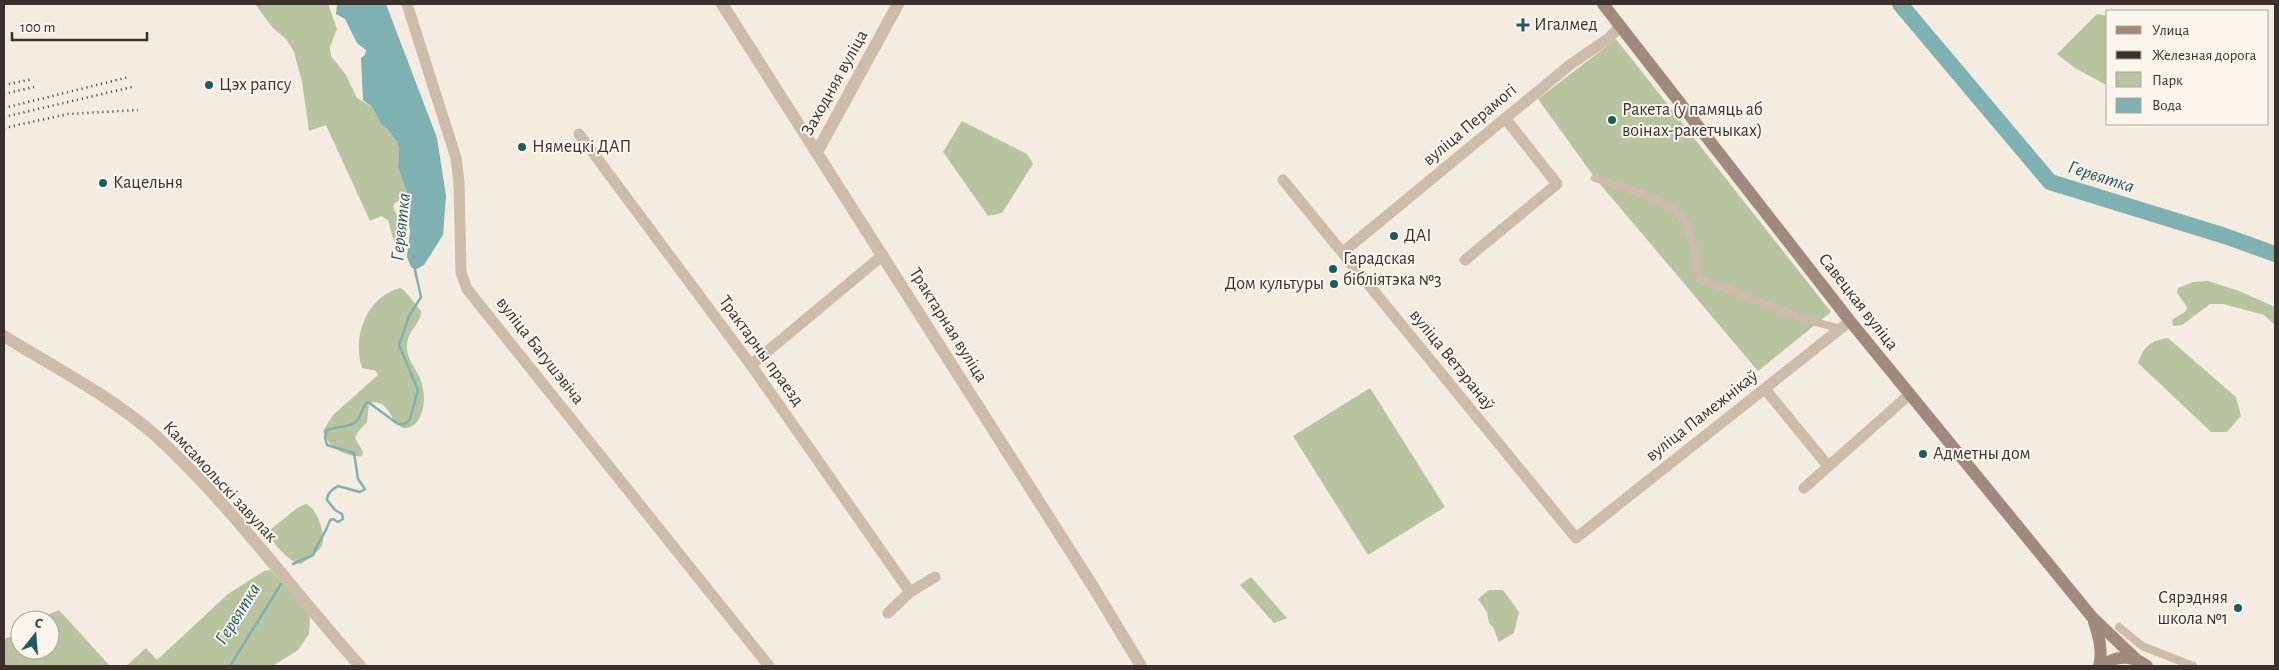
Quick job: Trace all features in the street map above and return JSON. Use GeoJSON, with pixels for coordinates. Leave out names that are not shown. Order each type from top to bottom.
{"type":"FeatureCollection","features":[{"type":"Feature","properties":{"kind":"main road","name":"Савецкая вуліца"},"geometry":{"type":"LineString","coordinates":[[1603,4],[1845,325],[1910,394],[2092,617],[2142,663]]}},
{"type":"Feature","properties":{"kind":"main road","name":"Савецкая вуліца"},"geometry":{"type":"LineString","coordinates":[[2092,617],[2100,639],[2101,666]]}},
{"type":"Feature","properties":{"kind":"main road"},"geometry":{"type":"LineString","coordinates":[[2101,666],[2116,658],[2127,657],[2142,663]]}},
{"type":"Feature","properties":{"kind":"street","name":"вуліца Багушэвіча"},"geometry":{"type":"LineString","coordinates":[[407,4],[456,158],[459,182],[461,272],[467,288],[769,666]]}},
{"type":"Feature","properties":{"kind":"street","name":"Трактарная вуліца"},"geometry":{"type":"LineString","coordinates":[[722,4],[1092,585],[1141,666]]}},
{"type":"Feature","properties":{"kind":"street","name":"Заходняя вуліца"},"geometry":{"type":"LineString","coordinates":[[817,152],[898,4]]}},
{"type":"Feature","properties":{"kind":"street","name":"вуліца Перамогі"},"geometry":{"type":"LineString","coordinates":[[1343,252],[1571,64],[1609,38],[1620,26]]}},
{"type":"Feature","properties":{"kind":"street"},"geometry":{"type":"LineString","coordinates":[[1465,260],[1557,184],[1505,118]]}},
{"type":"Feature","properties":{"kind":"street","name":"Трактарны праезд"},"geometry":{"type":"LineString","coordinates":[[579,134],[751,365],[910,592]]}},
{"type":"Feature","properties":{"kind":"street"},"geometry":{"type":"LineString","coordinates":[[1595,178],[1638,191],[1675,211],[1688,227],[1695,253],[1698,278],[1798,317],[1845,325]]}},
{"type":"Feature","properties":{"kind":"street","name":"вуліца Ветэранаў"},"geometry":{"type":"LineString","coordinates":[[1283,180],[1576,538]]}},
{"type":"Feature","properties":{"kind":"street"},"geometry":{"type":"LineString","coordinates":[[751,365],[883,255]]}},
{"type":"Feature","properties":{"kind":"street","name":"вуліца Памежнікаў"},"geometry":{"type":"LineString","coordinates":[[1576,538],[1845,325]]}},
{"type":"Feature","properties":{"kind":"street","name":"Камсамольскі завулак"},"geometry":{"type":"LineString","coordinates":[[4,336],[122,410],[155,436],[217,500],[360,666]]}},
{"type":"Feature","properties":{"kind":"street"},"geometry":{"type":"LineString","coordinates":[[1765,389],[1828,466]]}},
{"type":"Feature","properties":{"kind":"street"},"geometry":{"type":"LineString","coordinates":[[1804,488],[1910,394]]}},
{"type":"Feature","properties":{"kind":"street"},"geometry":{"type":"LineString","coordinates":[[888,613],[910,592],[935,577]]}},
{"type":"Feature","properties":{"kind":"street"},"geometry":{"type":"LineString","coordinates":[[2119,627],[2142,646],[2193,666]]}},
{"type":"Feature","properties":{"kind":"green space"},"geometry":{"type":"Polygon","coordinates":[[[255,4],[328,4],[337,29],[330,47],[331,56],[346,75],[357,98],[372,107],[381,124],[397,142],[399,151],[398,168],[407,193],[405,198],[395,203],[393,207],[402,225],[400,248],[397,248],[395,245],[388,220],[381,216],[370,221],[326,125],[309,131],[302,82],[294,52],[287,40],[272,27],[255,4]]]}},
{"type":"Feature","properties":{"kind":"green space"},"geometry":{"type":"Polygon","coordinates":[[[2097,14],[2106,16],[2106,85],[2075,68],[2057,54],[2097,14]]]}},
{"type":"Feature","properties":{"kind":"green space"},"geometry":{"type":"Polygon","coordinates":[[[1616,39],[1831,312],[1758,371],[1595,178],[1538,99],[1616,39]]]}},
{"type":"Feature","properties":{"kind":"green space"},"geometry":{"type":"Polygon","coordinates":[[[962,121],[1027,154],[1033,164],[1002,213],[988,216],[943,152],[962,121]]]}},
{"type":"Feature","properties":{"kind":"green space"},"geometry":{"type":"Polygon","coordinates":[[[2208,281],[2239,291],[2275,307],[2275,325],[2264,315],[2223,304],[2210,304],[2182,325],[2173,326],[2172,320],[2186,311],[2187,307],[2177,293],[2178,288],[2193,282],[2208,281]]]}},
{"type":"Feature","properties":{"kind":"green space"},"geometry":{"type":"Polygon","coordinates":[[[400,288],[404,290],[421,311],[419,320],[407,342],[407,349],[422,385],[424,405],[417,422],[413,426],[403,428],[398,425],[381,404],[376,402],[369,403],[367,422],[355,438],[363,452],[362,456],[350,455],[338,450],[328,442],[323,431],[333,415],[378,375],[376,371],[362,368],[359,344],[364,320],[378,300],[400,288]]]}},
{"type":"Feature","properties":{"kind":"green space"},"geometry":{"type":"Polygon","coordinates":[[[2168,338],[2236,397],[2241,416],[2227,432],[2211,432],[2138,363],[2148,345],[2168,338]]]}},
{"type":"Feature","properties":{"kind":"green space"},"geometry":{"type":"Polygon","coordinates":[[[1370,388],[1445,507],[1368,555],[1293,436],[1370,388]]]}},
{"type":"Feature","properties":{"kind":"green space"},"geometry":{"type":"Polygon","coordinates":[[[305,504],[317,515],[322,528],[323,541],[318,551],[301,564],[291,560],[281,551],[270,536],[269,531],[297,508],[305,504]]]}},
{"type":"Feature","properties":{"kind":"green space"},"geometry":{"type":"Polygon","coordinates":[[[270,570],[308,610],[310,619],[309,634],[298,650],[273,666],[126,666],[146,648],[157,660],[228,594],[264,571],[270,570]]]}},
{"type":"Feature","properties":{"kind":"green space"},"geometry":{"type":"Polygon","coordinates":[[[1251,577],[1287,618],[1274,623],[1240,585],[1251,577]]]}},
{"type":"Feature","properties":{"kind":"green space"},"geometry":{"type":"Polygon","coordinates":[[[1489,590],[1503,590],[1519,612],[1514,633],[1499,642],[1493,627],[1489,623],[1487,612],[1478,599],[1489,590]]]}},
{"type":"Feature","properties":{"kind":"green space"},"geometry":{"type":"Polygon","coordinates":[[[60,611],[110,666],[4,666],[4,639],[10,637],[10,660],[60,660],[60,611]]]}},
{"type":"Feature","properties":{"kind":"water"},"geometry":{"type":"Polygon","coordinates":[[[337,4],[386,4],[437,138],[446,196],[443,235],[424,265],[415,270],[411,267],[407,257],[410,231],[405,198],[407,193],[398,168],[399,151],[397,142],[381,124],[372,107],[363,100],[361,58],[365,55],[366,50],[357,43],[345,19],[336,14],[337,4]]]}},
{"type":"Feature","properties":{"kind":"waterway","name":"Гервятка"},"geometry":{"type":"LineString","coordinates":[[1900,4],[2050,182],[2225,236],[2275,254]]}},
{"type":"Feature","properties":{"kind":"waterway","name":"Гервятка"},"geometry":{"type":"LineString","coordinates":[[293,564],[313,555],[330,520],[333,519],[338,522],[343,519],[342,514],[335,510],[327,500],[330,492],[338,486],[360,492],[365,489],[358,479],[354,453],[327,445],[325,438],[327,430],[356,422],[368,402],[398,424],[405,424],[410,419],[418,390],[399,345],[409,316],[421,297],[415,270]]}},
{"type":"Feature","properties":{"kind":"waterway","name":"Гервятка"},"geometry":{"type":"LineString","coordinates":[[230,666],[281,584]]}},
{"type":"Feature","properties":{"kind":"railway"},"geometry":{"type":"LineString","coordinates":[[4,108],[129,77]]}},
{"type":"Feature","properties":{"kind":"railway"},"geometry":{"type":"LineString","coordinates":[[4,85],[33,79]]}},
{"type":"Feature","properties":{"kind":"railway"},"geometry":{"type":"LineString","coordinates":[[4,94],[34,87]]}},
{"type":"Feature","properties":{"kind":"railway"},"geometry":{"type":"LineString","coordinates":[[4,117],[132,87]]}},
{"type":"Feature","properties":{"kind":"railway"},"geometry":{"type":"LineString","coordinates":[[4,128],[68,114],[138,110]]}},
{"type":"Feature","properties":{"kind":"place","name":"Игалмед"},"geometry":{"type":"Point","coordinates":[1523,25]}},
{"type":"Feature","properties":{"kind":"place","name":"Цэх рапсу"},"geometry":{"type":"Point","coordinates":[209,85]}},
{"type":"Feature","properties":{"kind":"place","name":"Ракета (у памяць аб воінах-ракетчыках)"},"geometry":{"type":"Point","coordinates":[1612,120]}},
{"type":"Feature","properties":{"kind":"place","name":"Нямецкі ДАП"},"geometry":{"type":"Point","coordinates":[522,147]}},
{"type":"Feature","properties":{"kind":"place","name":"Кацельня"},"geometry":{"type":"Point","coordinates":[103,183]}},
{"type":"Feature","properties":{"kind":"place","name":"ДАІ"},"geometry":{"type":"Point","coordinates":[1394,236]}},
{"type":"Feature","properties":{"kind":"place","name":"Гарадская бібліятэка №3"},"geometry":{"type":"Point","coordinates":[1333,269]}},
{"type":"Feature","properties":{"kind":"place","name":"Дом культуры"},"geometry":{"type":"Point","coordinates":[1334,284]}},
{"type":"Feature","properties":{"kind":"place","name":"Адметны дом"},"geometry":{"type":"Point","coordinates":[1923,454]}},
{"type":"Feature","properties":{"kind":"place","name":"Сярэдняя школа №1"},"geometry":{"type":"Point","coordinates":[2238,608]}}]}
